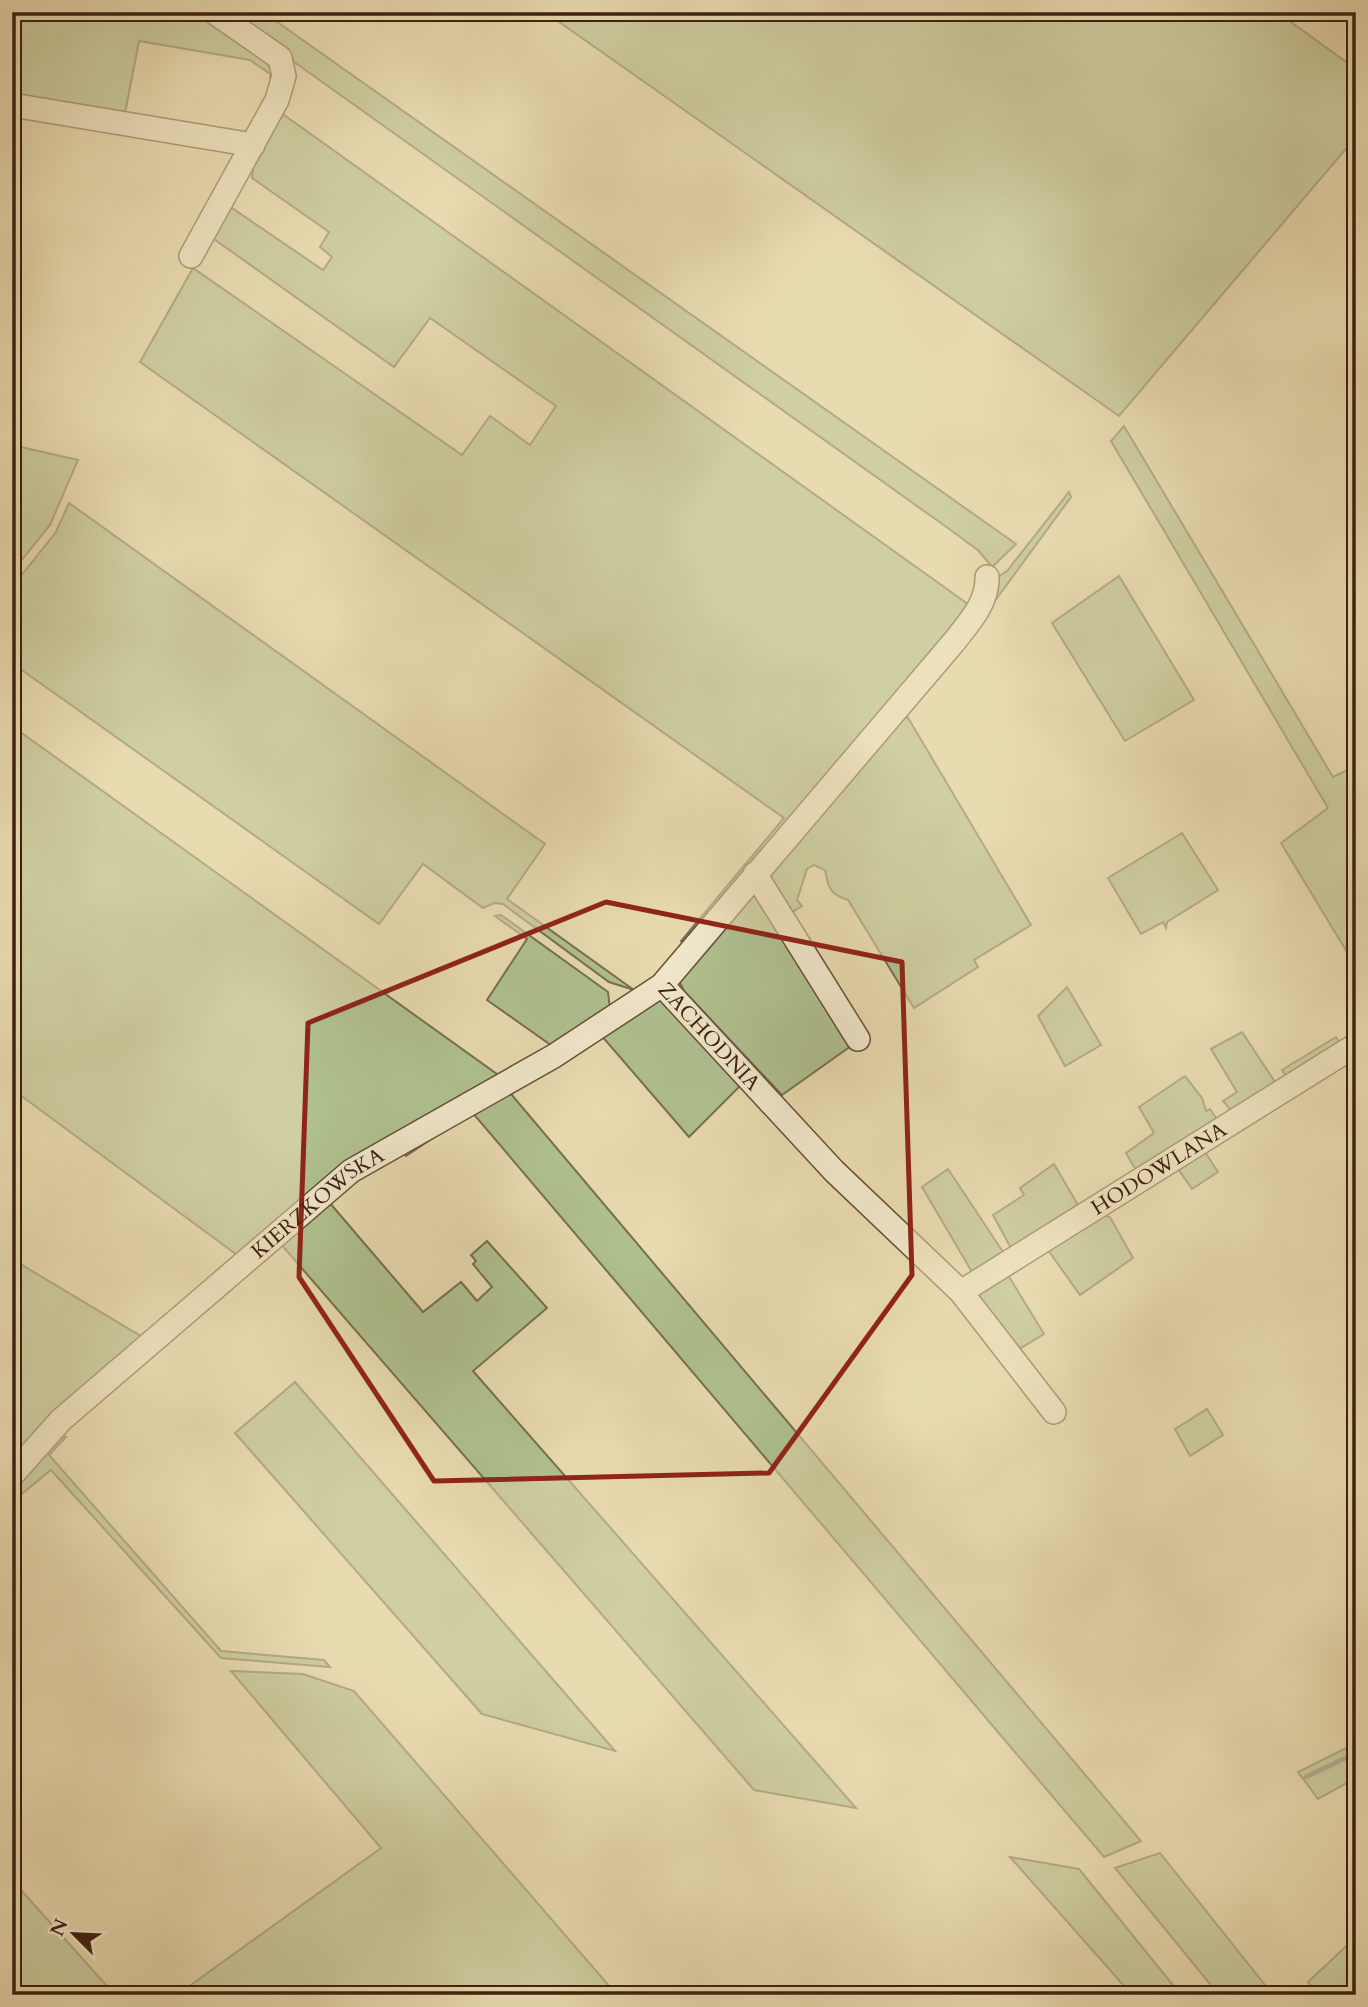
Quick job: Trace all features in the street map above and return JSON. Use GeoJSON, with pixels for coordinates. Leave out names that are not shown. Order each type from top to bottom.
{"type":"FeatureCollection","features":[{"type":"Feature","properties":{"kind":"street"},"geometry":{"type":"LineString","coordinates":[[191,256],[253,145],[282,84],[280,58],[214,12]]}},
{"type":"Feature","properties":{"kind":"street"},"geometry":{"type":"LineString","coordinates":[[12,104],[253,145]]}},
{"type":"Feature","properties":{"kind":"street","name":"ZACHODNIA"},"geometry":{"type":"LineString","coordinates":[[987,577],[987,592],[953,643],[662,985],[834,1171],[961,1292],[1054,1412]]}},
{"type":"Feature","properties":{"kind":"street"},"geometry":{"type":"LineString","coordinates":[[755,874],[858,1039]]}},
{"type":"Feature","properties":{"kind":"street","name":"KIERZKOWSKA"},"geometry":{"type":"LineString","coordinates":[[12,1475],[61,1420],[351,1171],[554,1056],[662,985]]}},
{"type":"Feature","properties":{"kind":"street","name":"HODOWLANA"},"geometry":{"type":"LineString","coordinates":[[961,1292],[1356,1045]]}},
{"type":"Feature","properties":{"kind":"highlighted area"},"geometry":{"type":"Polygon","coordinates":[[[606,902],[902,962],[912,1275],[769,1473],[434,1481],[299,1277],[308,1023],[606,902]]]}},
{"type":"Feature","properties":{"kind":"green space"},"geometry":{"type":"Polygon","coordinates":[[[12,12],[198,12],[255,49],[272,70],[276,81],[272,99],[258,127],[252,133],[243,133],[256,122],[265,108],[270,91],[270,74],[250,60],[139,41],[125,113],[12,94],[12,12]]]}},
{"type":"Feature","properties":{"kind":"green space"},"geometry":{"type":"Polygon","coordinates":[[[224,12],[263,12],[1016,544],[992,567],[979,551],[952,531],[224,12]]]}},
{"type":"Feature","properties":{"kind":"green space"},"geometry":{"type":"Polygon","coordinates":[[[545,12],[1277,12],[1356,69],[1356,137],[1119,416],[545,12]]]}},
{"type":"Feature","properties":{"kind":"green space"},"geometry":{"type":"Polygon","coordinates":[[[280,112],[972,607],[687,946],[681,941],[784,818],[140,362],[193,268],[462,455],[490,416],[530,445],[556,406],[430,318],[394,367],[211,237],[229,206],[323,270],[332,257],[320,247],[329,232],[252,178],[254,158],[280,112]]]}},
{"type":"Feature","properties":{"kind":"green space"},"geometry":{"type":"Polygon","coordinates":[[[1124,426],[1333,777],[1356,766],[1356,967],[1281,843],[1328,808],[1111,441],[1124,426]]]}},
{"type":"Feature","properties":{"kind":"green space"},"geometry":{"type":"Polygon","coordinates":[[[12,445],[78,460],[50,525],[12,572],[12,445]]]}},
{"type":"Feature","properties":{"kind":"green space"},"geometry":{"type":"Polygon","coordinates":[[[1069,492],[1071,497],[975,628],[996,578],[1007,571],[1069,492]]]}},
{"type":"Feature","properties":{"kind":"green space"},"geometry":{"type":"Polygon","coordinates":[[[69,503],[545,844],[507,899],[634,990],[609,982],[503,904],[494,903],[483,908],[423,864],[379,924],[12,663],[12,587],[56,532],[69,503]]]}},
{"type":"Feature","properties":{"kind":"green space"},"geometry":{"type":"Polygon","coordinates":[[[1119,576],[1194,700],[1125,741],[1052,623],[1119,576]]]}},
{"type":"Feature","properties":{"kind":"green space"},"geometry":{"type":"Polygon","coordinates":[[[904,711],[1031,925],[974,960],[978,967],[914,1008],[848,900],[837,896],[831,890],[825,870],[814,865],[807,869],[797,900],[802,906],[789,914],[767,877],[904,711]]]}},
{"type":"Feature","properties":{"kind":"green space"},"geometry":{"type":"Polygon","coordinates":[[[12,726],[501,1077],[336,1171],[237,1255],[12,1089],[12,726]]]}},
{"type":"Feature","properties":{"kind":"green space"},"geometry":{"type":"Polygon","coordinates":[[[1182,833],[1218,890],[1167,922],[1166,928],[1163,922],[1141,934],[1108,878],[1182,833]]]}},
{"type":"Feature","properties":{"kind":"green space"},"geometry":{"type":"Polygon","coordinates":[[[757,887],[851,1046],[782,1095],[684,991],[679,981],[757,887]]]}},
{"type":"Feature","properties":{"kind":"green space"},"geometry":{"type":"Polygon","coordinates":[[[501,915],[608,992],[610,1009],[555,1048],[487,1000],[527,939],[495,916],[501,915]]]}},
{"type":"Feature","properties":{"kind":"green space"},"geometry":{"type":"Polygon","coordinates":[[[1067,987],[1101,1045],[1065,1066],[1038,1016],[1067,987]]]}},
{"type":"Feature","properties":{"kind":"green space"},"geometry":{"type":"Polygon","coordinates":[[[664,999],[744,1082],[689,1137],[601,1035],[511,1094],[1141,1841],[1104,1857],[472,1112],[406,1156],[402,1152],[649,1001],[664,999]]]}},
{"type":"Feature","properties":{"kind":"green space"},"geometry":{"type":"Polygon","coordinates":[[[1242,1032],[1277,1085],[1233,1113],[1223,1101],[1237,1092],[1211,1049],[1242,1032]]]}},
{"type":"Feature","properties":{"kind":"green space"},"geometry":{"type":"Polygon","coordinates":[[[1336,1037],[1342,1046],[1286,1076],[1282,1070],[1336,1037]]]}},
{"type":"Feature","properties":{"kind":"green space"},"geometry":{"type":"Polygon","coordinates":[[[1185,1076],[1202,1098],[1206,1111],[1210,1109],[1218,1121],[1137,1172],[1126,1153],[1154,1133],[1139,1107],[1185,1076]]]}},
{"type":"Feature","properties":{"kind":"green space"},"geometry":{"type":"Polygon","coordinates":[[[1205,1152],[1218,1172],[1192,1189],[1178,1169],[1205,1152]]]}},
{"type":"Feature","properties":{"kind":"green space"},"geometry":{"type":"Polygon","coordinates":[[[1054,1164],[1078,1205],[1011,1248],[993,1215],[1024,1195],[1020,1188],[1054,1164]]]}},
{"type":"Feature","properties":{"kind":"green space"},"geometry":{"type":"Polygon","coordinates":[[[948,1169],[1003,1252],[972,1272],[922,1187],[948,1169]]]}},
{"type":"Feature","properties":{"kind":"green space"},"geometry":{"type":"Polygon","coordinates":[[[329,1202],[423,1312],[461,1282],[477,1301],[492,1287],[473,1264],[476,1261],[471,1255],[487,1241],[547,1308],[473,1371],[856,1808],[754,1790],[279,1242],[329,1202]]]}},
{"type":"Feature","properties":{"kind":"green space"},"geometry":{"type":"Polygon","coordinates":[[[1103,1215],[1110,1217],[1133,1258],[1080,1295],[1048,1250],[1103,1215]]]}},
{"type":"Feature","properties":{"kind":"green space"},"geometry":{"type":"Polygon","coordinates":[[[12,1259],[144,1338],[12,1460],[12,1259]]]}},
{"type":"Feature","properties":{"kind":"green space"},"geometry":{"type":"Polygon","coordinates":[[[1008,1275],[1044,1334],[1016,1351],[976,1296],[1008,1275]]]}},
{"type":"Feature","properties":{"kind":"green space"},"geometry":{"type":"Polygon","coordinates":[[[295,1382],[615,1751],[482,1714],[235,1433],[295,1382]]]}},
{"type":"Feature","properties":{"kind":"green space"},"geometry":{"type":"Polygon","coordinates":[[[1207,1409],[1223,1435],[1190,1456],[1175,1429],[1207,1409]]]}},
{"type":"Feature","properties":{"kind":"green space"},"geometry":{"type":"Polygon","coordinates":[[[59,1436],[66,1437],[49,1455],[221,1651],[324,1660],[330,1667],[221,1658],[51,1470],[12,1502],[12,1486],[59,1436]]]}},
{"type":"Feature","properties":{"kind":"green space"},"geometry":{"type":"Polygon","coordinates":[[[231,1671],[303,1674],[354,1691],[617,1995],[177,1995],[381,1848],[231,1671]]]}},
{"type":"Feature","properties":{"kind":"green space"},"geometry":{"type":"Polygon","coordinates":[[[1356,1743],[1356,1778],[1318,1799],[1298,1772],[1356,1743]]]}},
{"type":"Feature","properties":{"kind":"green space"},"geometry":{"type":"Polygon","coordinates":[[[1160,1853],[1273,1995],[1219,1995],[1115,1868],[1160,1853]]]}},
{"type":"Feature","properties":{"kind":"green space"},"geometry":{"type":"Polygon","coordinates":[[[1010,1857],[1079,1869],[1181,1995],[1132,1995],[1010,1857]]]}},
{"type":"Feature","properties":{"kind":"green space"},"geometry":{"type":"Polygon","coordinates":[[[12,1880],[115,1995],[12,1995],[12,1880]]]}},
{"type":"Feature","properties":{"kind":"green space"},"geometry":{"type":"Polygon","coordinates":[[[1356,1937],[1356,1995],[1319,1995],[1308,1982],[1356,1937]]]}},
{"type":"Feature","properties":{"kind":"waterway"},"geometry":{"type":"LineString","coordinates":[[1306,1777],[1356,1753]]}}]}
